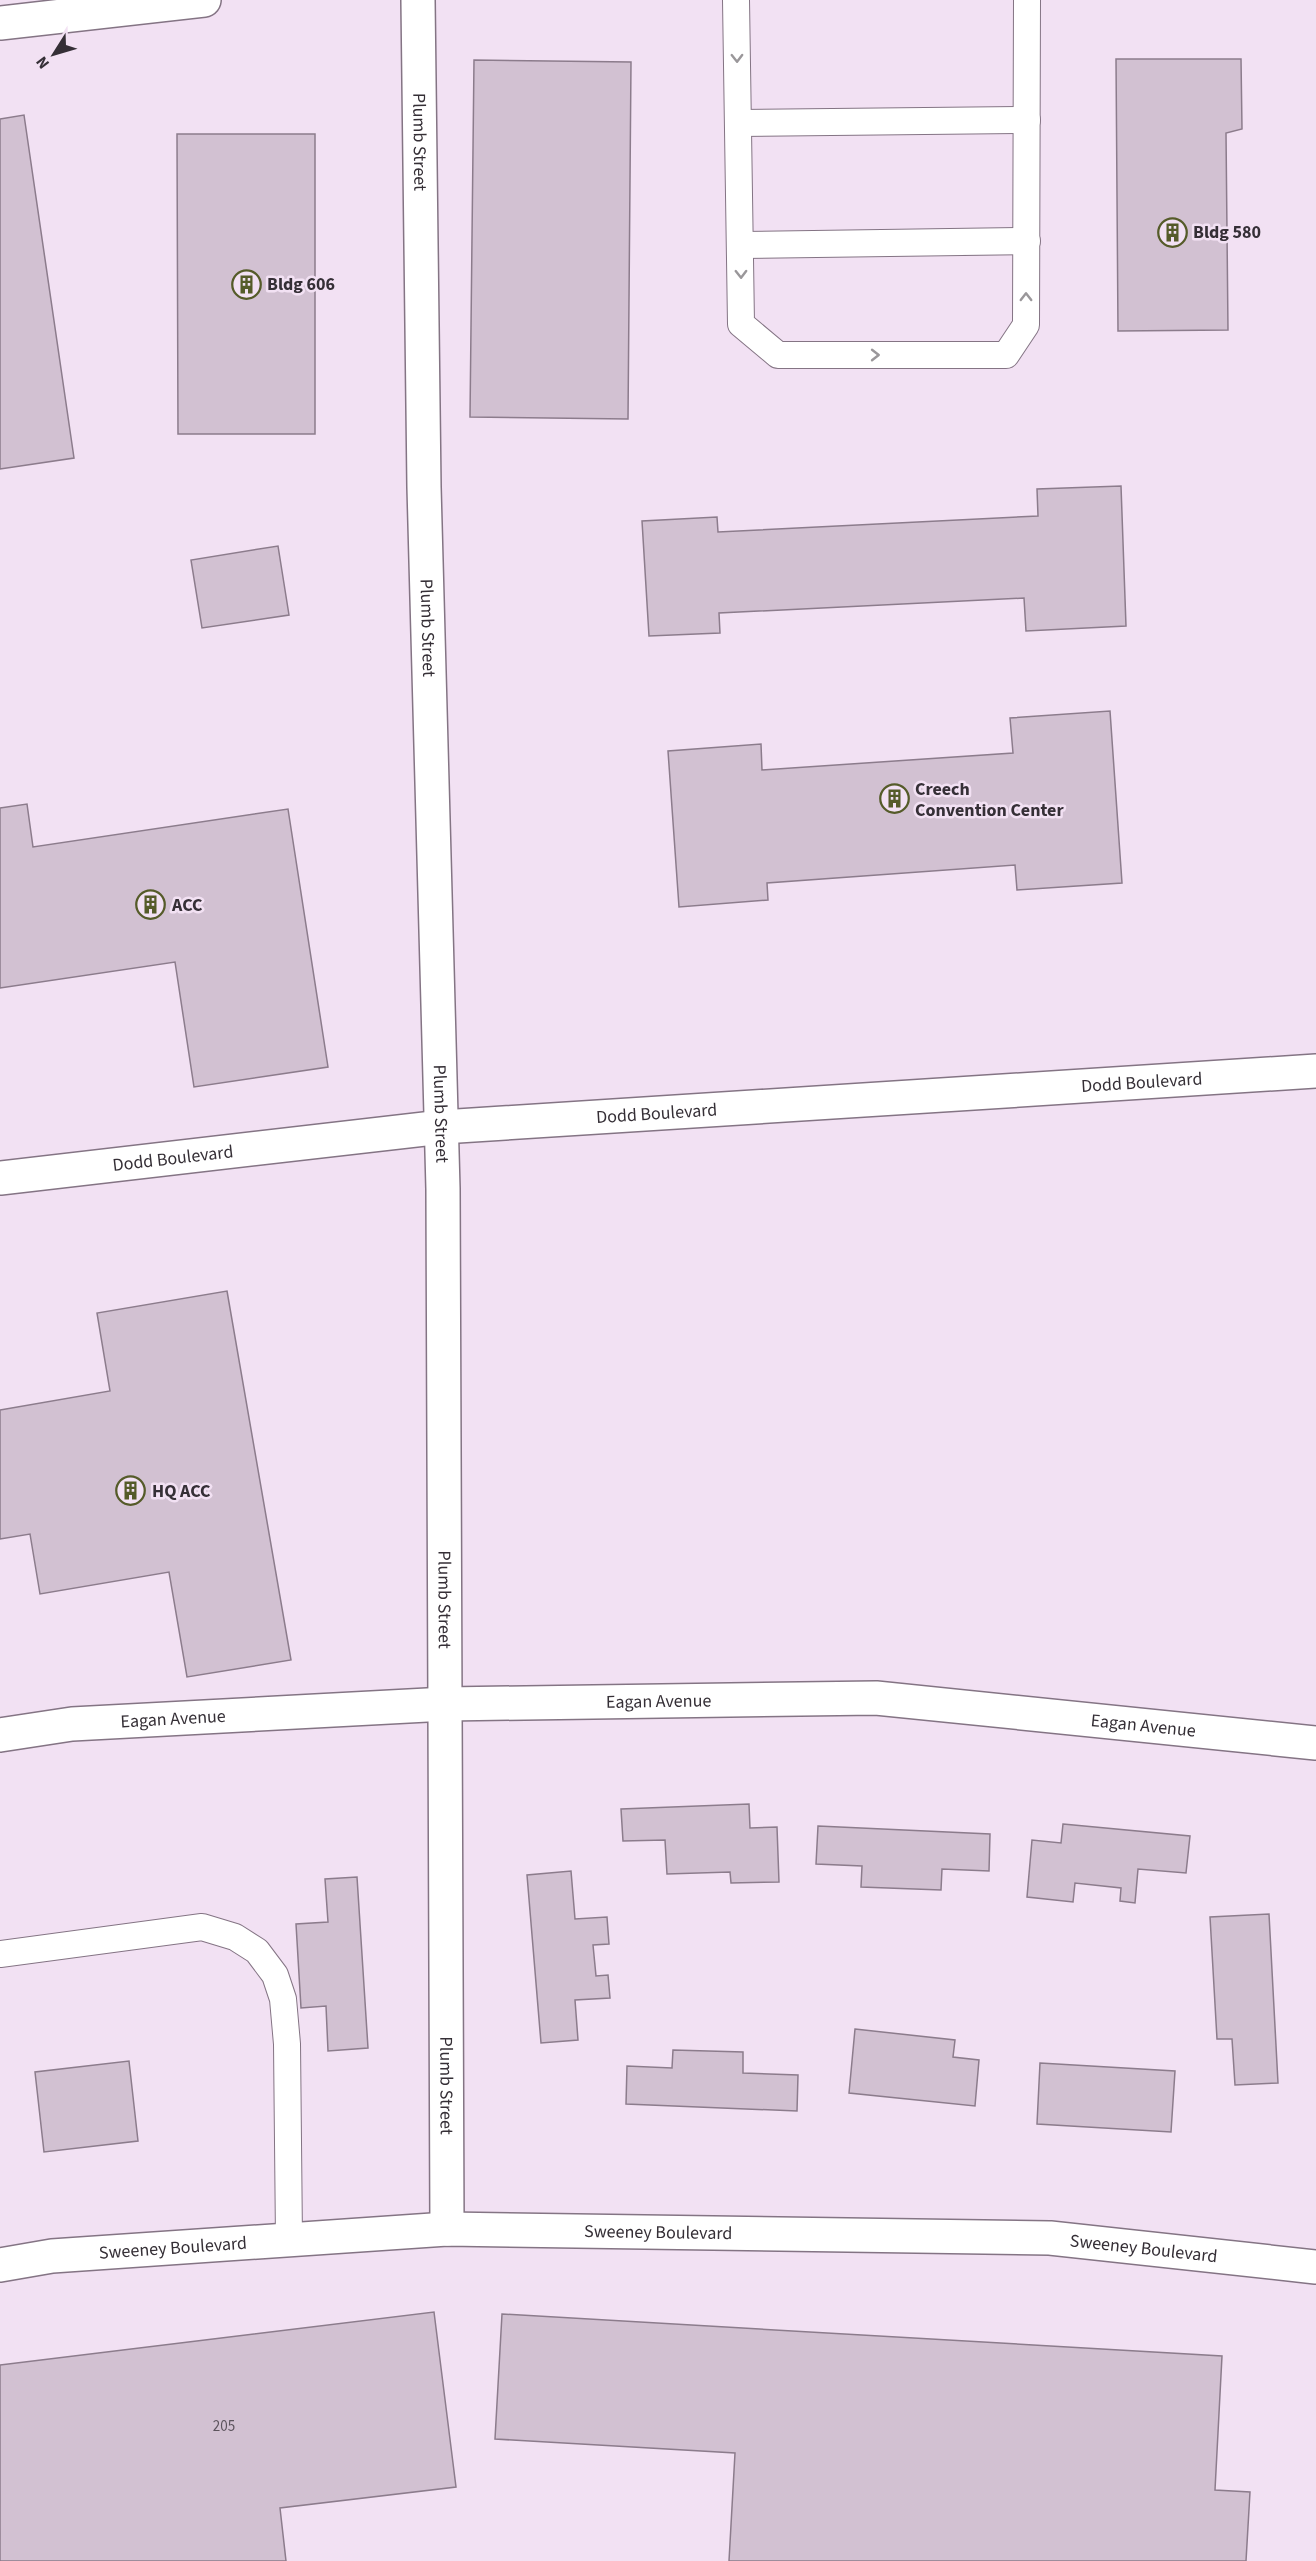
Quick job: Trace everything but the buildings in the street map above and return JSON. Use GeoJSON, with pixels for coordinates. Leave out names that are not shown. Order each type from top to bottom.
{"type":"FeatureCollection","features":[{"type":"Feature","properties":{"kind":"street"},"geometry":{"type":"LineString","coordinates":[[0,23],[204,0]]}},
{"type":"Feature","properties":{"kind":"street","name":"Plumb Street"},"geometry":{"type":"LineString","coordinates":[[417,0],[424,487],[442,1127],[447,2229]]}},
{"type":"Feature","properties":{"kind":"street","name":"Dodd Boulevard"},"geometry":{"type":"LineString","coordinates":[[0,1178],[442,1127],[1316,1071]]}},
{"type":"Feature","properties":{"kind":"street","name":"Eagan Avenue"},"geometry":{"type":"LineString","coordinates":[[0,1735],[72,1724],[446,1704],[876,1698],[1316,1743]]}},
{"type":"Feature","properties":{"kind":"street","name":"Sweeney Boulevard"},"geometry":{"type":"LineString","coordinates":[[0,2265],[52,2256],[447,2229],[1050,2238],[1316,2266]]}},
{"type":"Feature","properties":{"kind":"lane"},"geometry":{"type":"LineString","coordinates":[[736,0],[741,324],[778,356],[1006,355],[1026,325],[1027,0]]}},
{"type":"Feature","properties":{"kind":"lane"},"geometry":{"type":"LineString","coordinates":[[738,123],[1027,120]]}},
{"type":"Feature","properties":{"kind":"lane"},"geometry":{"type":"LineString","coordinates":[[740,245],[1027,242]]}},
{"type":"Feature","properties":{"kind":"lane"},"geometry":{"type":"LineString","coordinates":[[0,1954],[202,1928],[235,1937],[257,1951],[275,1975],[283,1999],[287,2044],[289,2240]]}},
{"type":"Feature","properties":{"kind":"place","name":"Bldg 580"},"geometry":{"type":"Point","coordinates":[1172,232]}},
{"type":"Feature","properties":{"kind":"place","name":"Bldg 606"},"geometry":{"type":"Point","coordinates":[246,284]}},
{"type":"Feature","properties":{"kind":"place","name":"Creech Convention Center"},"geometry":{"type":"Point","coordinates":[894,799]}},
{"type":"Feature","properties":{"kind":"place","name":"ACC"},"geometry":{"type":"Point","coordinates":[151,905]}},
{"type":"Feature","properties":{"kind":"place","name":"HQ ACC"},"geometry":{"type":"Point","coordinates":[131,1491]}}]}
